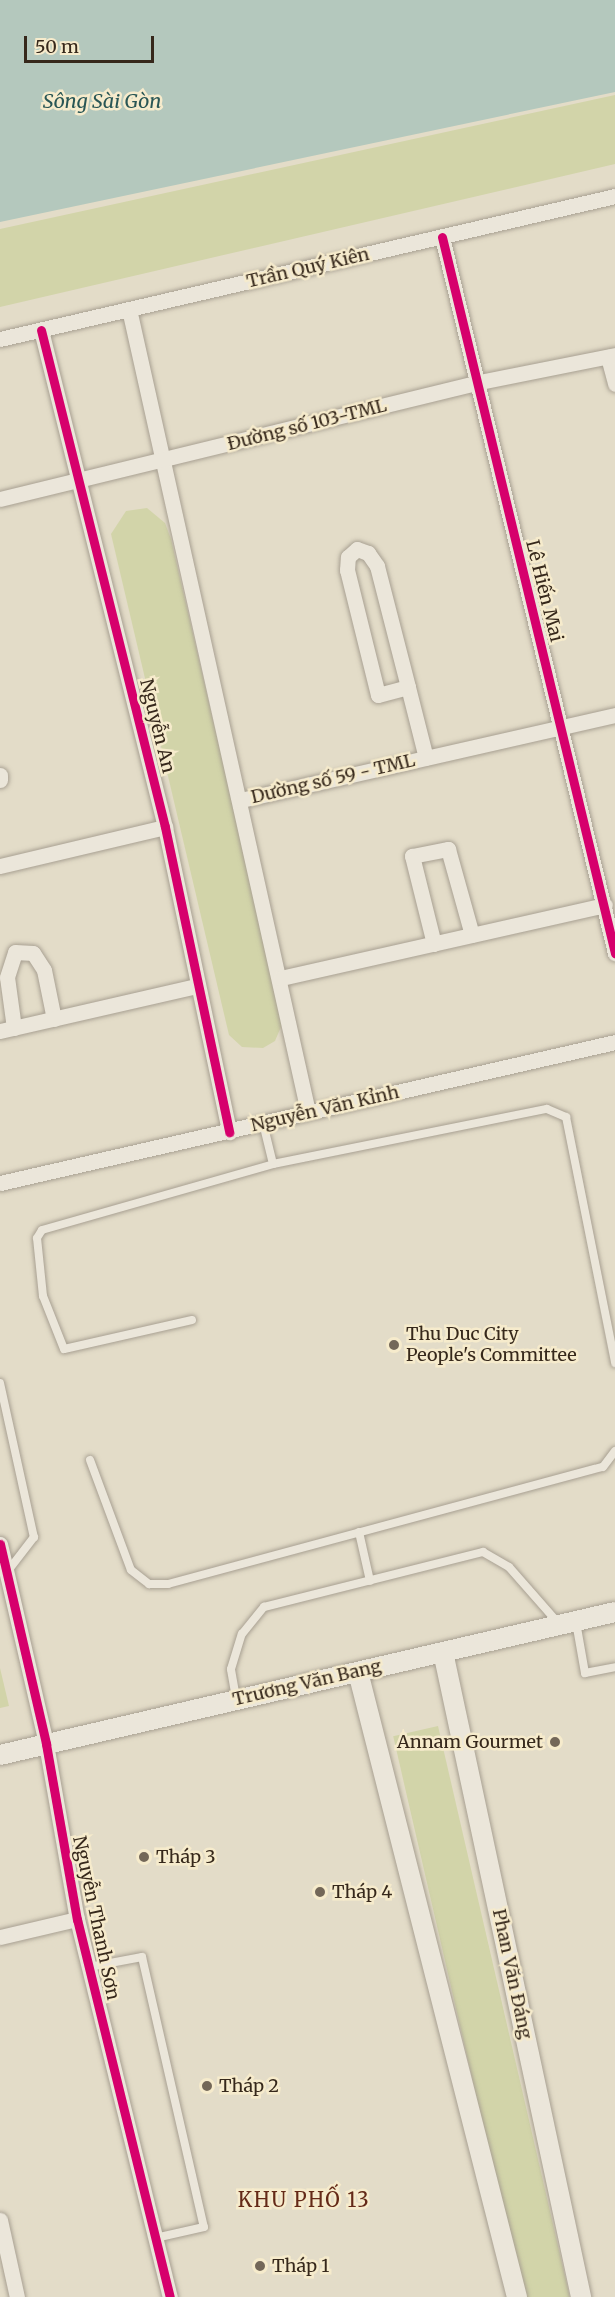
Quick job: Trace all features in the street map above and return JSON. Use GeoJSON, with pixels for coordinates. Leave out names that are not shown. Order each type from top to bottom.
{"type":"FeatureCollection","features":[{"type":"Feature","properties":{"kind":"street","name":"Trần Quý Kiên"},"geometry":{"type":"LineString","coordinates":[[0,339],[615,196]]}},
{"type":"Feature","properties":{"kind":"street","name":"Lê Hiến Mai"},"geometry":{"type":"LineString","coordinates":[[442,237],[475,383],[615,953]]}},
{"type":"Feature","properties":{"kind":"street"},"geometry":{"type":"LineString","coordinates":[[129,309],[281,978],[308,1112]]}},
{"type":"Feature","properties":{"kind":"street","name":"Nguyễn An"},"geometry":{"type":"LineString","coordinates":[[41,330],[165,827],[229,1132]]}},
{"type":"Feature","properties":{"kind":"street"},"geometry":{"type":"LineString","coordinates":[[612,356],[615,384]]}},
{"type":"Feature","properties":{"kind":"street","name":"Đường số 103-TML"},"geometry":{"type":"LineString","coordinates":[[0,499],[164,461],[475,383],[612,356]]}},
{"type":"Feature","properties":{"kind":"street","name":"Dường số 59 - TML"},"geometry":{"type":"LineString","coordinates":[[408,687],[378,695],[347,570],[348,557],[357,549],[368,553],[377,566],[408,687],[426,758]]}},
{"type":"Feature","properties":{"kind":"street","name":"Dường số 59 - TML"},"geometry":{"type":"LineString","coordinates":[[241,800],[615,715]]}},
{"type":"Feature","properties":{"kind":"street"},"geometry":{"type":"LineString","coordinates":[[0,775],[0,780]]}},
{"type":"Feature","properties":{"kind":"street"},"geometry":{"type":"LineString","coordinates":[[0,866],[165,827]]}},
{"type":"Feature","properties":{"kind":"street"},"geometry":{"type":"LineString","coordinates":[[434,944],[412,856],[448,849],[472,935]]}},
{"type":"Feature","properties":{"kind":"street"},"geometry":{"type":"LineString","coordinates":[[281,978],[605,905]]}},
{"type":"Feature","properties":{"kind":"street"},"geometry":{"type":"LineString","coordinates":[[54,1019],[44,970],[33,953],[15,952],[7,977],[7,1030],[197,986]]}},
{"type":"Feature","properties":{"kind":"street","name":"Nguyễn Văn Kỉnh"},"geometry":{"type":"LineString","coordinates":[[0,1183],[615,1042]]}},
{"type":"Feature","properties":{"kind":"street","name":"Nguyễn Thanh Sơn"},"geometry":{"type":"LineString","coordinates":[[0,1544],[46,1744],[88,1967],[170,2297]]}},
{"type":"Feature","properties":{"kind":"street","name":"Trương Văn Bang"},"geometry":{"type":"LineString","coordinates":[[0,1755],[615,1612]]}},
{"type":"Feature","properties":{"kind":"street","name":"Phan Văn Đáng"},"geometry":{"type":"LineString","coordinates":[[443,1652],[581,2297]]}},
{"type":"Feature","properties":{"kind":"street"},"geometry":{"type":"LineString","coordinates":[[358,1672],[517,2297]]}},
{"type":"Feature","properties":{"kind":"street"},"geometry":{"type":"LineString","coordinates":[[0,1937],[77,1918]]}},
{"type":"Feature","properties":{"kind":"street"},"geometry":{"type":"LineString","coordinates":[[0,2220],[17,2297]]}},
{"type":"Feature","properties":{"kind":"lane"},"geometry":{"type":"LineString","coordinates":[[192,1320],[64,1349],[44,1296],[37,1238],[42,1230],[273,1164],[547,1109],[566,1117],[615,1363]]}},
{"type":"Feature","properties":{"kind":"lane"},"geometry":{"type":"LineString","coordinates":[[263,1124],[273,1164]]}},
{"type":"Feature","properties":{"kind":"lane"},"geometry":{"type":"LineString","coordinates":[[0,1383],[34,1537],[7,1572]]}},
{"type":"Feature","properties":{"kind":"lane"},"geometry":{"type":"LineString","coordinates":[[90,1460],[131,1570],[148,1584],[168,1584],[603,1467],[615,1450]]}},
{"type":"Feature","properties":{"kind":"lane"},"geometry":{"type":"LineString","coordinates":[[359,1532],[370,1581]]}},
{"type":"Feature","properties":{"kind":"lane"},"geometry":{"type":"LineString","coordinates":[[237,1700],[231,1669],[242,1634],[264,1607],[483,1552],[509,1567],[568,1623],[585,1673],[615,1667]]}},
{"type":"Feature","properties":{"kind":"lane"},"geometry":{"type":"LineString","coordinates":[[88,1967],[142,1957],[204,2227],[155,2238]]}},
{"type":"Feature","properties":{"kind":"green space"},"geometry":{"type":"Polygon","coordinates":[[[615,95],[615,164],[0,307],[0,229],[615,95]]]}},
{"type":"Feature","properties":{"kind":"green space"},"geometry":{"type":"Polygon","coordinates":[[[147,508],[165,523],[171,539],[283,1022],[275,1041],[263,1048],[242,1047],[229,1035],[111,534],[126,511],[147,508]]]}},
{"type":"Feature","properties":{"kind":"green space"},"geometry":{"type":"Polygon","coordinates":[[[0,1668],[9,1706],[0,1708],[0,1668]]]}},
{"type":"Feature","properties":{"kind":"green space"},"geometry":{"type":"Polygon","coordinates":[[[438,1726],[570,2297],[523,2297],[393,1736],[438,1726]]]}},
{"type":"Feature","properties":{"kind":"water","name":"Sông Sài Gòn"},"geometry":{"type":"Polygon","coordinates":[[[0,0],[615,0],[615,92],[0,222],[0,0]]]}},
{"type":"Feature","properties":{"kind":"cycle path"},"geometry":{"type":"LineString","coordinates":[[442,237],[615,953]]}},
{"type":"Feature","properties":{"kind":"cycle path"},"geometry":{"type":"LineString","coordinates":[[41,330],[165,827],[229,1132]]}},
{"type":"Feature","properties":{"kind":"cycle path"},"geometry":{"type":"LineString","coordinates":[[0,1544],[46,1744],[77,1919],[170,2297]]}},
{"type":"Feature","properties":{"kind":"place","name":"Thu Duc City People's Committee"},"geometry":{"type":"Point","coordinates":[394,1345]}},
{"type":"Feature","properties":{"kind":"place","name":"Annam Gourmet"},"geometry":{"type":"Point","coordinates":[555,1742]}},
{"type":"Feature","properties":{"kind":"place","name":"Tháp 3"},"geometry":{"type":"Point","coordinates":[144,1857]}},
{"type":"Feature","properties":{"kind":"place","name":"Tháp 4"},"geometry":{"type":"Point","coordinates":[320,1892]}},
{"type":"Feature","properties":{"kind":"place","name":"Tháp 2"},"geometry":{"type":"Point","coordinates":[207,2086]}},
{"type":"Feature","properties":{"kind":"place","name":"Tháp 1"},"geometry":{"type":"Point","coordinates":[260,2266]}},
{"type":"Feature","properties":{"kind":"district","name":"KHU PHỐ 13"},"geometry":{"type":"Point","coordinates":[304,2199]}}]}
